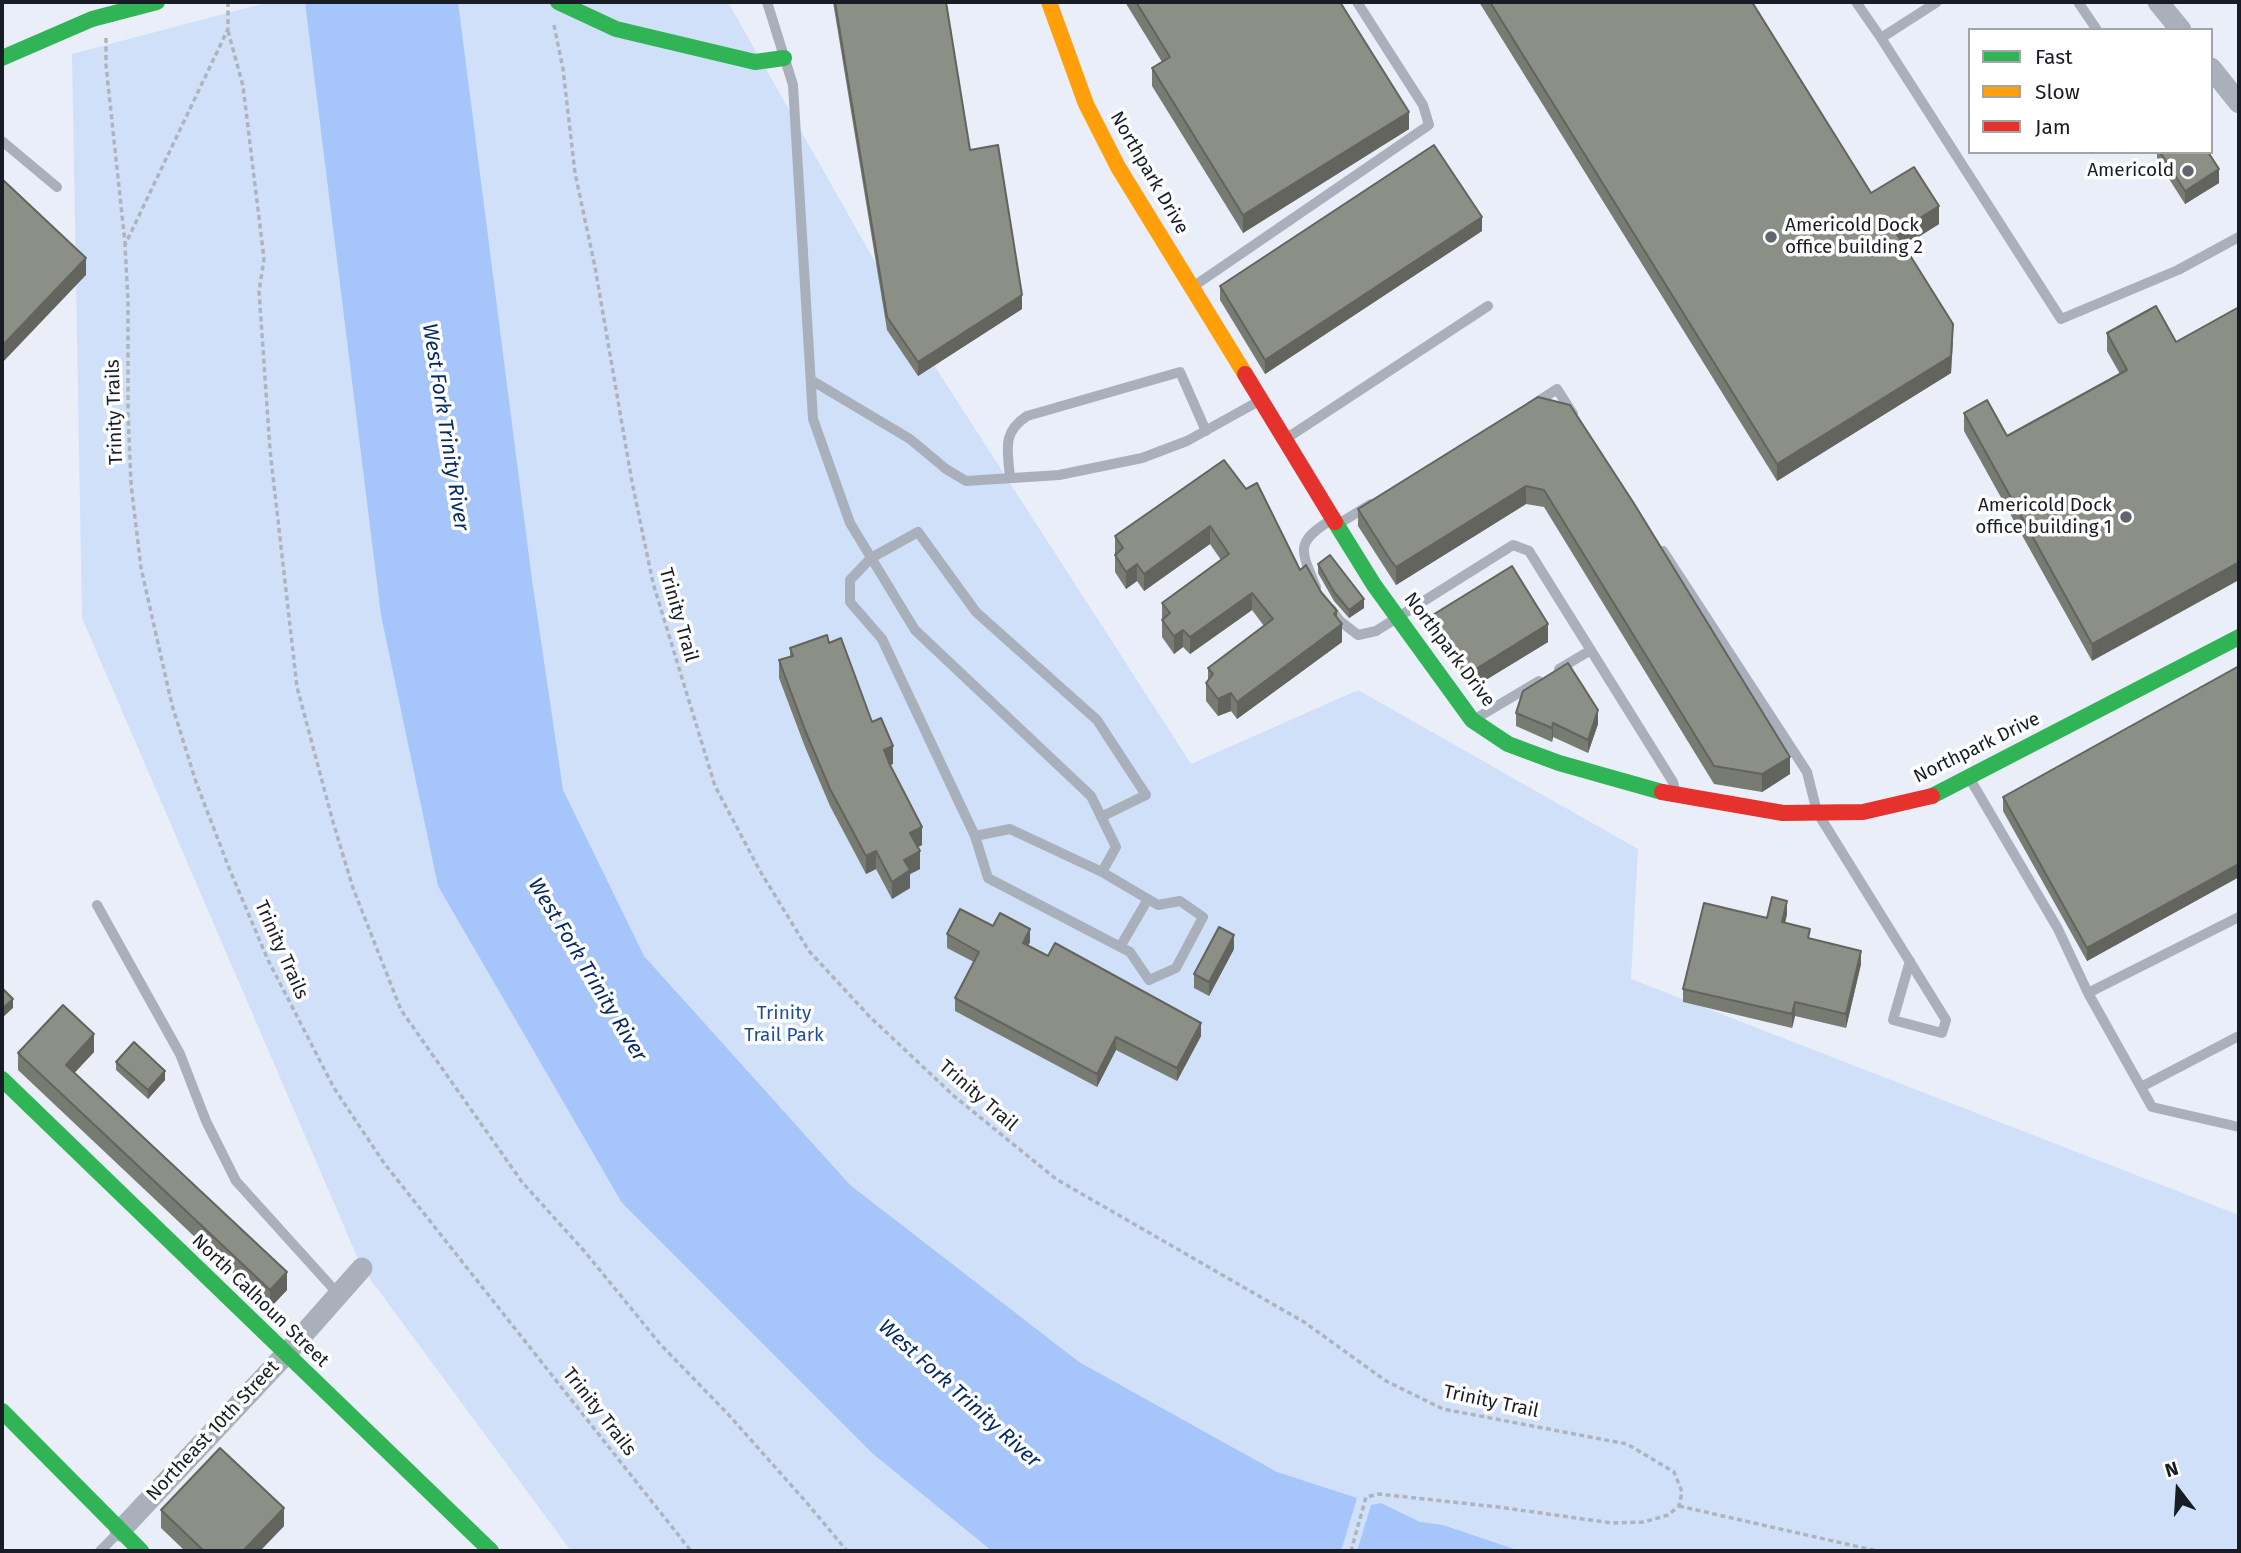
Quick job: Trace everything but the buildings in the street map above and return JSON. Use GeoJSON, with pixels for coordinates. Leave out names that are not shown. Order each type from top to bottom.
{"type":"FeatureCollection","features":[{"type":"Feature","properties":{"kind":"street","name":"Northpark Drive"},"geometry":{"type":"LineString","coordinates":[[1049,2],[1086,104],[1118,167],[1374,585],[1472,720],[1508,744],[1653,791],[1783,813],[1863,812],[1927,799],[2239,637]]}},
{"type":"Feature","properties":{"kind":"street"},"geometry":{"type":"LineString","coordinates":[[2158,2],[2179,28]]}},
{"type":"Feature","properties":{"kind":"street"},"geometry":{"type":"LineString","coordinates":[[2,58],[61,30],[127,6],[152,3]]}},
{"type":"Feature","properties":{"kind":"street"},"geometry":{"type":"LineString","coordinates":[[555,8],[616,29],[755,62],[784,58]]}},
{"type":"Feature","properties":{"kind":"street"},"geometry":{"type":"LineString","coordinates":[[2213,71],[2239,103]]}},
{"type":"Feature","properties":{"kind":"street","name":"North Calhoun Street"},"geometry":{"type":"LineString","coordinates":[[2,1079],[491,1551]]}},
{"type":"Feature","properties":{"kind":"street","name":"Northeast 10th Street"},"geometry":{"type":"LineString","coordinates":[[120,1531],[286,1354],[362,1268]]}},
{"type":"Feature","properties":{"kind":"street"},"geometry":{"type":"LineString","coordinates":[[2,1411],[141,1551]]}},
{"type":"Feature","properties":{"kind":"lane"},"geometry":{"type":"LineString","coordinates":[[767,2],[793,85],[813,419],[850,523],[915,630],[1091,796],[1116,847],[1102,873]]}},
{"type":"Feature","properties":{"kind":"lane"},"geometry":{"type":"LineString","coordinates":[[1191,287],[1429,125],[1423,104],[1357,2]]}},
{"type":"Feature","properties":{"kind":"lane"},"geometry":{"type":"LineString","coordinates":[[1856,2],[2061,319],[2178,270],[2239,237]]}},
{"type":"Feature","properties":{"kind":"lane"},"geometry":{"type":"LineString","coordinates":[[1881,38],[1937,2]]}},
{"type":"Feature","properties":{"kind":"lane"},"geometry":{"type":"LineString","coordinates":[[2078,2],[2096,28]]}},
{"type":"Feature","properties":{"kind":"lane"},"geometry":{"type":"LineString","coordinates":[[2,141],[57,187]]}},
{"type":"Feature","properties":{"kind":"lane"},"geometry":{"type":"LineString","coordinates":[[1285,439],[1488,306]]}},
{"type":"Feature","properties":{"kind":"lane"},"geometry":{"type":"LineString","coordinates":[[1010,478],[1007,439],[1015,424],[1027,416],[1180,372],[1206,431]]}},
{"type":"Feature","properties":{"kind":"lane"},"geometry":{"type":"LineString","coordinates":[[811,380],[910,439],[946,469],[967,481],[1059,475],[1142,458],[1187,441],[1261,400]]}},
{"type":"Feature","properties":{"kind":"lane"},"geometry":{"type":"LineString","coordinates":[[1522,411],[1557,389],[1580,424]]}},
{"type":"Feature","properties":{"kind":"lane"},"geometry":{"type":"LineString","coordinates":[[1383,496],[1312,532],[1304,544],[1304,558],[1316,589],[1340,621],[1357,635],[1376,631],[1513,545],[1529,551],[1673,782],[1676,795]]}},
{"type":"Feature","properties":{"kind":"lane"},"geometry":{"type":"LineString","coordinates":[[975,836],[1010,829],[1102,873],[1158,905],[1180,901],[1203,917],[1176,968],[1149,980],[1130,952],[988,878],[975,836],[882,639],[850,602],[849,580],[871,558],[918,532],[976,612],[1097,720],[1146,795],[1101,817]]}},
{"type":"Feature","properties":{"kind":"lane"},"geometry":{"type":"LineString","coordinates":[[1656,540],[1807,772],[1817,812],[1910,961],[1946,1020],[1942,1033],[1893,1020],[1910,961]]}},
{"type":"Feature","properties":{"kind":"lane"},"geometry":{"type":"LineString","coordinates":[[1472,720],[1591,650]]}},
{"type":"Feature","properties":{"kind":"lane"},"geometry":{"type":"LineString","coordinates":[[1969,778],[2058,929],[2088,993],[2152,1107],[2239,1127]]}},
{"type":"Feature","properties":{"kind":"lane"},"geometry":{"type":"LineString","coordinates":[[1120,947],[1148,899]]}},
{"type":"Feature","properties":{"kind":"lane"},"geometry":{"type":"LineString","coordinates":[[97,905],[180,1054],[205,1121],[236,1181],[339,1295]]}},
{"type":"Feature","properties":{"kind":"lane"},"geometry":{"type":"LineString","coordinates":[[2088,993],[2239,917]]}},
{"type":"Feature","properties":{"kind":"lane"},"geometry":{"type":"LineString","coordinates":[[2141,1087],[2239,1036]]}},
{"type":"Feature","properties":{"kind":"lane"},"geometry":{"type":"LineString","coordinates":[[100,1551],[120,1531]]}},
{"type":"Feature","properties":{"kind":"path","name":"Trinity Trails"},"geometry":{"type":"LineString","coordinates":[[125,245],[228,29],[228,2]]}},
{"type":"Feature","properties":{"kind":"path","name":"Trinity Trail"},"geometry":{"type":"LineString","coordinates":[[555,8],[575,173],[653,583],[715,786],[760,871],[809,951],[869,1016],[954,1096],[1056,1179],[1304,1322],[1387,1381],[1443,1409],[1628,1444],[1674,1472],[1682,1492],[1679,1506]]}},
{"type":"Feature","properties":{"kind":"path","name":"Trinity Trails"},"geometry":{"type":"LineString","coordinates":[[105,15],[106,65],[125,245],[131,484],[141,568],[172,705],[196,782],[268,960],[334,1088],[384,1163],[691,1551]]}},
{"type":"Feature","properties":{"kind":"path"},"geometry":{"type":"LineString","coordinates":[[228,29],[243,86],[264,259],[259,291],[270,450],[297,687],[353,888],[401,1010],[522,1182],[585,1252],[661,1345],[727,1413],[847,1551]]}},
{"type":"Feature","properties":{"kind":"path"},"geometry":{"type":"LineString","coordinates":[[1351,1551],[1366,1497],[1379,1494],[1612,1523],[1644,1522],[1668,1515],[1679,1506],[1877,1551]]}},
{"type":"Feature","properties":{"kind":"green space","name":"Trinity Trail Park"},"geometry":{"type":"Polygon","coordinates":[[[269,2],[728,2],[930,359],[1191,764],[1358,690],[1638,849],[1631,979],[2239,1215],[2239,1551],[571,1551],[362,1268],[82,618],[72,54],[269,2]]]}},
{"type":"Feature","properties":{"kind":"water","name":"West Fork Trinity River"},"geometry":{"type":"Polygon","coordinates":[[[305,2],[458,2],[532,580],[563,790],[644,956],[850,1185],[1079,1362],[1277,1472],[1357,1498],[1341,1551],[992,1551],[872,1453],[622,1203],[438,886],[381,615],[305,2]]]}},
{"type":"Feature","properties":{"kind":"water"},"geometry":{"type":"Polygon","coordinates":[[[1381,1503],[1420,1522],[1443,1525],[1520,1551],[1357,1551],[1371,1505],[1381,1503]]]}},
{"type":"Feature","properties":{"kind":"traffic: fast"},"geometry":{"type":"LineString","coordinates":[[2,58],[92,19],[157,2]]}},
{"type":"Feature","properties":{"kind":"traffic: fast"},"geometry":{"type":"LineString","coordinates":[[558,2],[616,29],[755,62],[784,58]]}},
{"type":"Feature","properties":{"kind":"traffic: fast"},"geometry":{"type":"LineString","coordinates":[[1335,522],[1374,585],[1472,720],[1508,744],[1559,763],[1662,792]]}},
{"type":"Feature","properties":{"kind":"traffic: fast"},"geometry":{"type":"LineString","coordinates":[[1932,796],[2239,637]]}},
{"type":"Feature","properties":{"kind":"traffic: fast"},"geometry":{"type":"LineString","coordinates":[[2,1079],[491,1551]]}},
{"type":"Feature","properties":{"kind":"traffic: fast"},"geometry":{"type":"LineString","coordinates":[[2,1411],[141,1551]]}},
{"type":"Feature","properties":{"kind":"traffic: slow"},"geometry":{"type":"LineString","coordinates":[[1049,2],[1086,104],[1118,167],[1245,374]]}},
{"type":"Feature","properties":{"kind":"traffic: jam"},"geometry":{"type":"LineString","coordinates":[[1245,374],[1335,522]]}},
{"type":"Feature","properties":{"kind":"traffic: jam"},"geometry":{"type":"LineString","coordinates":[[1662,792],[1783,813],[1863,812],[1932,796]]}},
{"type":"Feature","properties":{"kind":"place","name":"Americold"},"geometry":{"type":"Point","coordinates":[2188,171]}},
{"type":"Feature","properties":{"kind":"place","name":"Americold Dock office building 2"},"geometry":{"type":"Point","coordinates":[1771,237]}},
{"type":"Feature","properties":{"kind":"place","name":"Americold Dock office building 1"},"geometry":{"type":"Point","coordinates":[2126,517]}}]}
